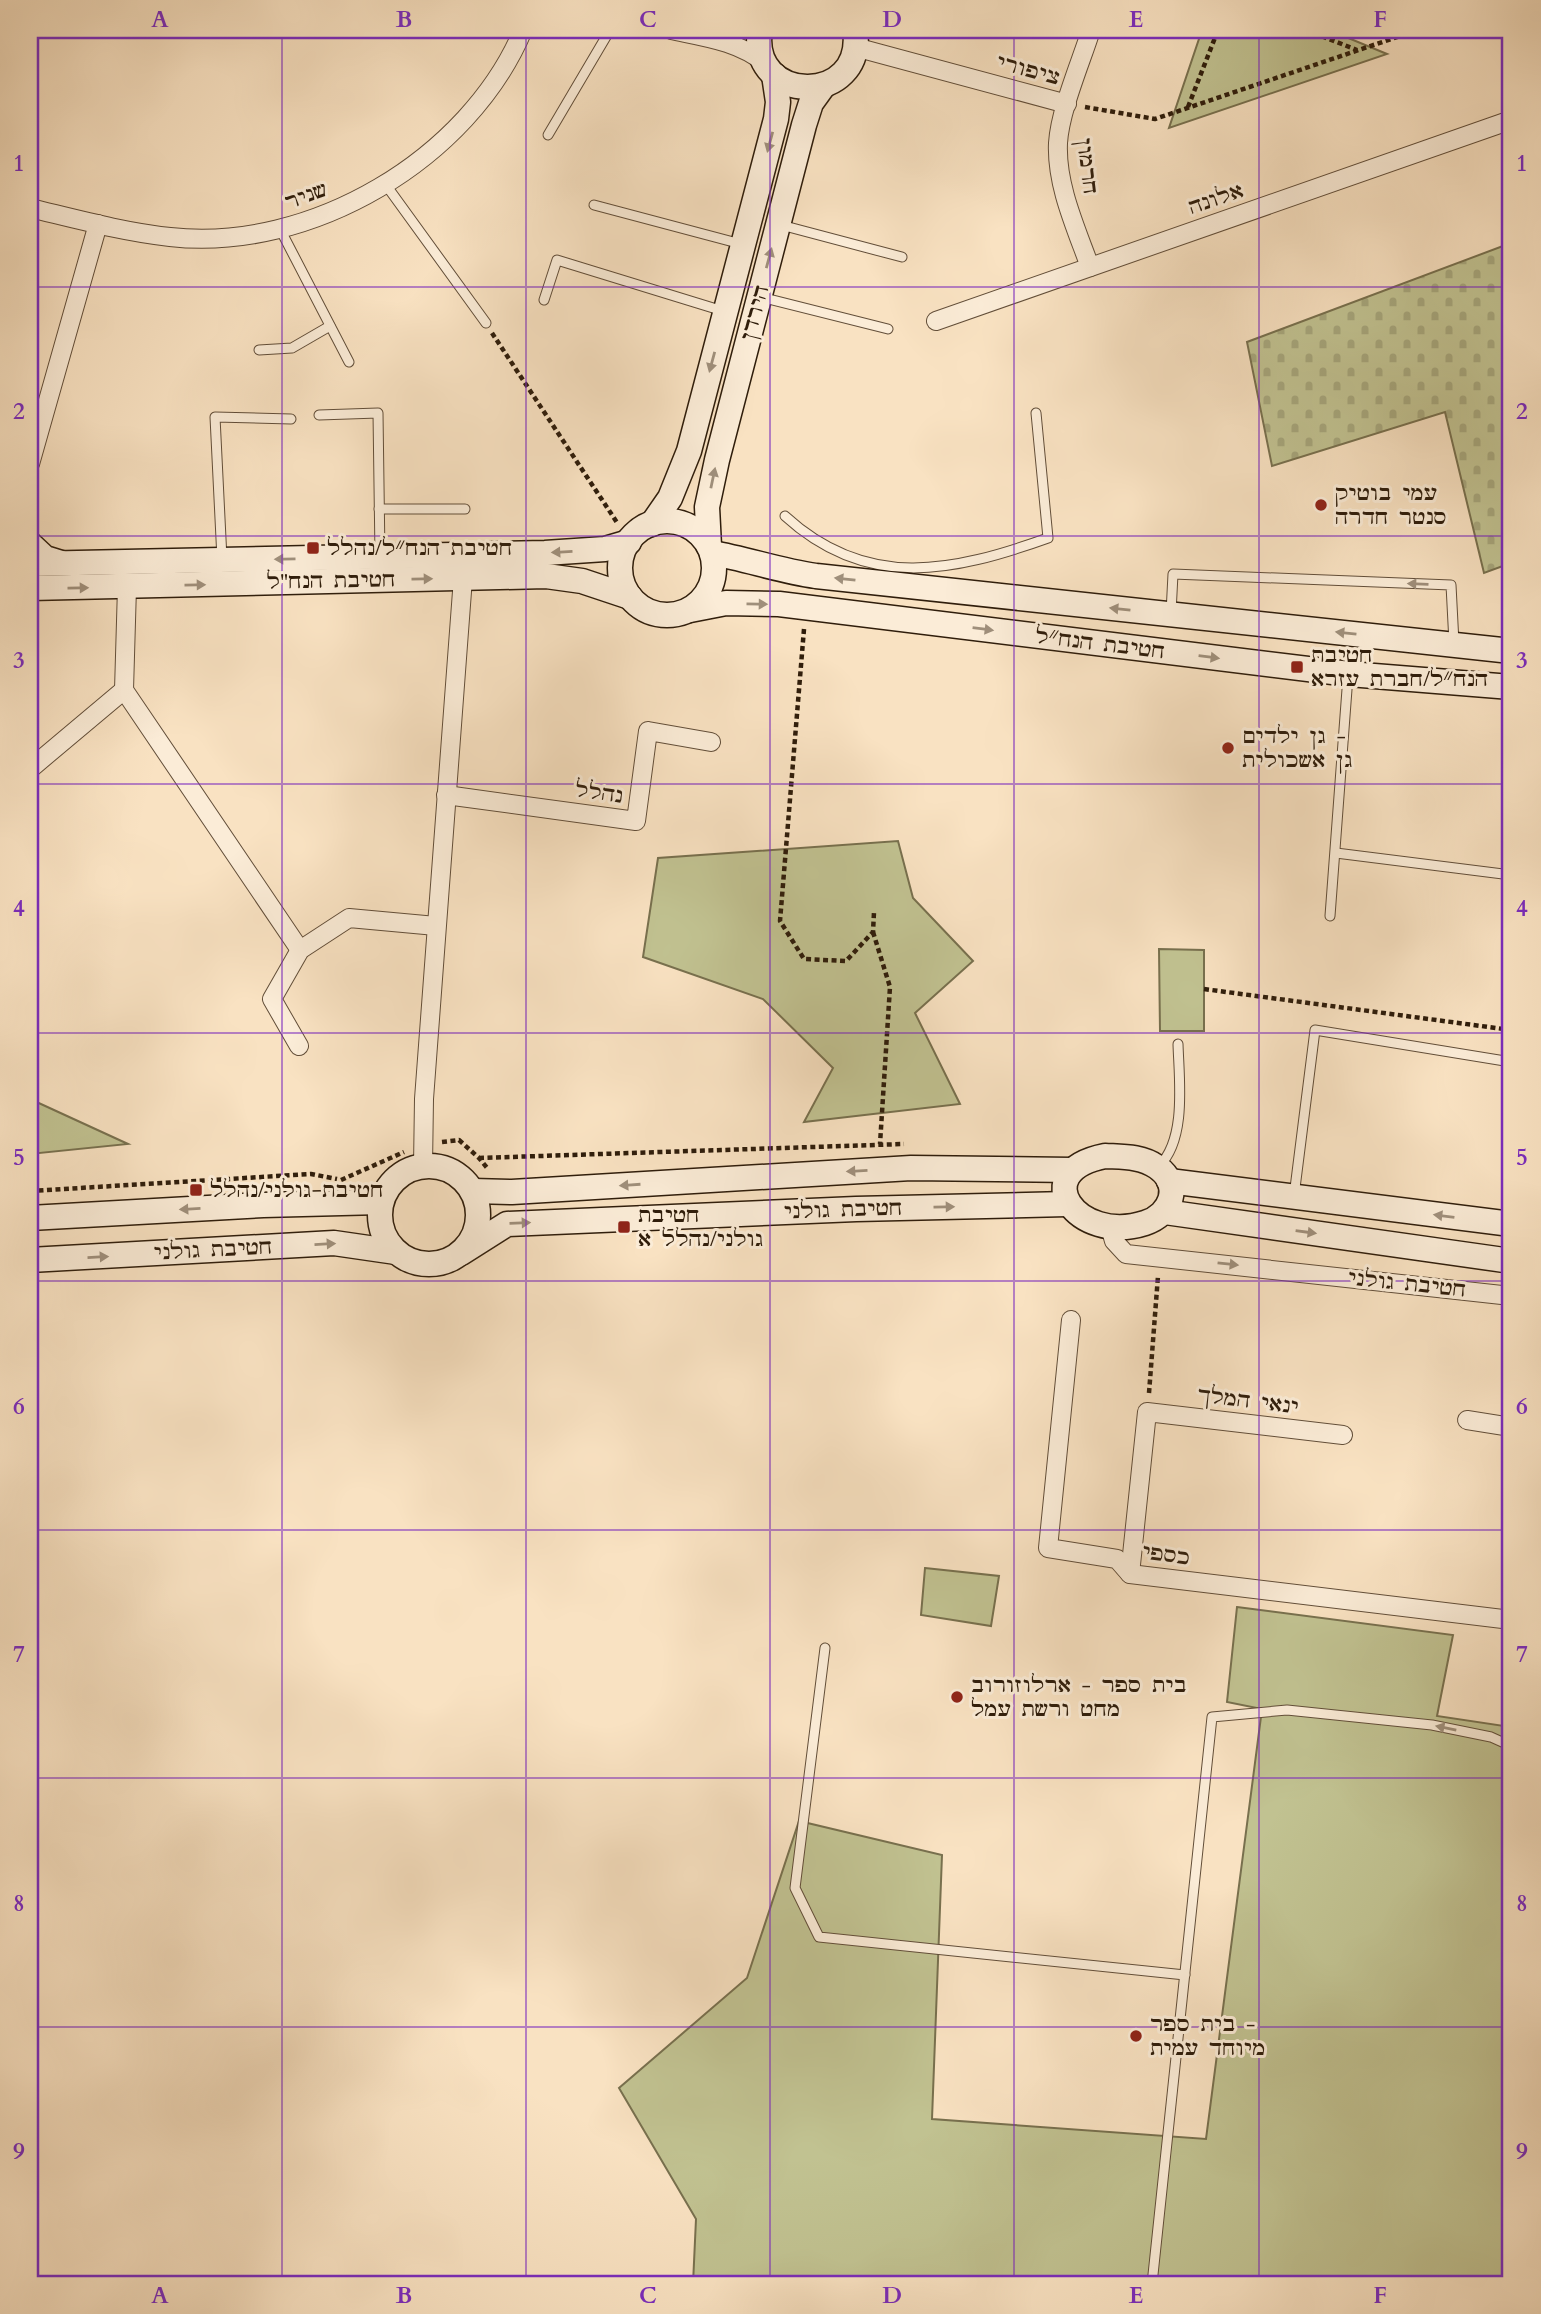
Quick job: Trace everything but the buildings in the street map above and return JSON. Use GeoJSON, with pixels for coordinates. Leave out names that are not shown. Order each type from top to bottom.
{"type":"FeatureCollection","features":[{"type":"Feature","properties":{"kind":"street","name":"שניר"},"geometry":{"type":"LineString","coordinates":[[30,208],[172,237],[230,237],[280,229],[338,210],[386,185],[428,154],[466,117],[497,77],[523,30]]}},
{"type":"Feature","properties":{"kind":"street"},"geometry":{"type":"LineString","coordinates":[[671,30],[732,44],[752,53],[786,83],[800,88],[824,85]]}},
{"type":"Feature","properties":{"kind":"street","name":"הירדן"},"geometry":{"type":"LineString","coordinates":[[652,524],[670,498],[689,451],[776,119],[778,102],[770,69],[760,48],[760,30]]}},
{"type":"Feature","properties":{"kind":"street","name":"חרמון"},"geometry":{"type":"LineString","coordinates":[[1090,267],[1067,201],[1060,171],[1058,144],[1067,104],[1091,30]]}},
{"type":"Feature","properties":{"kind":"street","name":"הירדן"},"geometry":{"type":"LineString","coordinates":[[710,549],[707,507],[804,125],[811,103],[824,85],[847,68],[855,38]]}},
{"type":"Feature","properties":{"kind":"street","name":"ציפורי"},"geometry":{"type":"LineString","coordinates":[[855,38],[1067,104]]}},
{"type":"Feature","properties":{"kind":"street","name":"אלונה"},"geometry":{"type":"LineString","coordinates":[[936,321],[1511,120]]}},
{"type":"Feature","properties":{"kind":"street"},"geometry":{"type":"LineString","coordinates":[[30,464],[98,224]]}},
{"type":"Feature","properties":{"kind":"street"},"geometry":{"type":"LineString","coordinates":[[667,522],[688,526],[700,535],[710,549],[714,568],[712,582],[706,595],[690,610],[660,615],[640,607],[623,584],[621,569],[629,541],[652,524],[667,522]]}},
{"type":"Feature","properties":{"kind":"street","name":"חטיבת הנח\"ל"},"geometry":{"type":"LineString","coordinates":[[30,564],[577,551],[605,549],[629,541]]}},
{"type":"Feature","properties":{"kind":"street"},"geometry":{"type":"LineString","coordinates":[[30,544],[45,558],[62,564]]}},
{"type":"Feature","properties":{"kind":"street","name":"חטיבת הנח״ל"},"geometry":{"type":"LineString","coordinates":[[710,549],[787,572],[901,576],[1171,615],[1511,651]]}},
{"type":"Feature","properties":{"kind":"street","name":"חטיבת הנח\"ל"},"geometry":{"type":"LineString","coordinates":[[30,588],[546,576],[582,581],[630,597]]}},
{"type":"Feature","properties":{"kind":"street"},"geometry":{"type":"LineString","coordinates":[[423,1166],[424,1099],[463,578]]}},
{"type":"Feature","properties":{"kind":"street"},"geometry":{"type":"LineString","coordinates":[[127,587],[124,690],[300,950]]}},
{"type":"Feature","properties":{"kind":"street","name":"חטיבת הנח״ל"},"geometry":{"type":"LineString","coordinates":[[690,610],[726,603],[779,604],[1349,674],[1511,687]]}},
{"type":"Feature","properties":{"kind":"street"},"geometry":{"type":"LineString","coordinates":[[30,769],[124,690]]}},
{"type":"Feature","properties":{"kind":"street","name":"נהלל"},"geometry":{"type":"LineString","coordinates":[[446,795],[636,821],[649,731],[711,742]]}},
{"type":"Feature","properties":{"kind":"street"},"geometry":{"type":"LineString","coordinates":[[299,1046],[272,999],[300,950],[349,918],[436,926]]}},
{"type":"Feature","properties":{"kind":"street"},"geometry":{"type":"LineString","coordinates":[[1163,1174],[1173,1197],[1165,1212],[1143,1224],[1110,1227],[1077,1214],[1067,1204],[1065,1187],[1072,1170],[1089,1159],[1105,1156],[1138,1158],[1163,1174],[1294,1197],[1511,1224]]}},
{"type":"Feature","properties":{"kind":"street"},"geometry":{"type":"LineString","coordinates":[[423,1166],[438,1166],[452,1171],[473,1191],[477,1202],[478,1224],[474,1235],[461,1253],[449,1260],[428,1264],[408,1260],[387,1242],[381,1230],[379,1216],[381,1202],[396,1177],[423,1166]]}},
{"type":"Feature","properties":{"kind":"street","name":"חטיבת גולני"},"geometry":{"type":"LineString","coordinates":[[473,1191],[512,1192],[911,1168],[1072,1170]]}},
{"type":"Feature","properties":{"kind":"street","name":"חטיבת גולני"},"geometry":{"type":"LineString","coordinates":[[30,1217],[381,1202]]}},
{"type":"Feature","properties":{"kind":"street","name":"חטיבת גולני"},"geometry":{"type":"LineString","coordinates":[[461,1253],[507,1224],[856,1209],[1067,1204]]}},
{"type":"Feature","properties":{"kind":"street","name":"חטיבת גולני"},"geometry":{"type":"LineString","coordinates":[[1165,1212],[1511,1261]]}},
{"type":"Feature","properties":{"kind":"street","name":"חטיבת גולני"},"geometry":{"type":"LineString","coordinates":[[1110,1227],[1114,1241],[1126,1254],[1511,1296]]}},
{"type":"Feature","properties":{"kind":"street","name":"חטיבת גולני"},"geometry":{"type":"LineString","coordinates":[[30,1260],[334,1243],[396,1252]]}},
{"type":"Feature","properties":{"kind":"street","name":"כספי"},"geometry":{"type":"LineString","coordinates":[[1071,1320],[1048,1548],[1116,1559],[1130,1574],[1511,1620]]}},
{"type":"Feature","properties":{"kind":"street"},"geometry":{"type":"LineString","coordinates":[[1130,1574],[1147,1412]]}},
{"type":"Feature","properties":{"kind":"street","name":"ינאי המלך"},"geometry":{"type":"LineString","coordinates":[[1147,1412],[1343,1435]]}},
{"type":"Feature","properties":{"kind":"street"},"geometry":{"type":"LineString","coordinates":[[1467,1420],[1511,1427]]}},
{"type":"Feature","properties":{"kind":"lane"},"geometry":{"type":"LineString","coordinates":[[548,135],[610,30]]}},
{"type":"Feature","properties":{"kind":"lane"},"geometry":{"type":"LineString","coordinates":[[386,185],[486,323]]}},
{"type":"Feature","properties":{"kind":"lane"},"geometry":{"type":"LineString","coordinates":[[594,205],[743,244]]}},
{"type":"Feature","properties":{"kind":"lane"},"geometry":{"type":"LineString","coordinates":[[778,225],[901,257]]}},
{"type":"Feature","properties":{"kind":"lane"},"geometry":{"type":"LineString","coordinates":[[280,229],[349,362]]}},
{"type":"Feature","properties":{"kind":"lane"},"geometry":{"type":"LineString","coordinates":[[544,300],[557,260],[725,312]]}},
{"type":"Feature","properties":{"kind":"lane"},"geometry":{"type":"LineString","coordinates":[[759,296],[888,329]]}},
{"type":"Feature","properties":{"kind":"lane"},"geometry":{"type":"LineString","coordinates":[[259,350],[292,348],[330,326]]}},
{"type":"Feature","properties":{"kind":"lane"},"geometry":{"type":"LineString","coordinates":[[785,516],[802,531],[840,554],[901,576],[975,561],[1048,538],[1036,413]]}},
{"type":"Feature","properties":{"kind":"lane"},"geometry":{"type":"LineString","coordinates":[[319,415],[378,414],[380,556]]}},
{"type":"Feature","properties":{"kind":"lane"},"geometry":{"type":"LineString","coordinates":[[222,560],[215,417],[291,419]]}},
{"type":"Feature","properties":{"kind":"lane"},"geometry":{"type":"LineString","coordinates":[[379,509],[465,509]]}},
{"type":"Feature","properties":{"kind":"lane"},"geometry":{"type":"LineString","coordinates":[[1171,615],[1173,574],[1451,585],[1454,645]]}},
{"type":"Feature","properties":{"kind":"lane"},"geometry":{"type":"LineString","coordinates":[[1329,916],[1349,674]]}},
{"type":"Feature","properties":{"kind":"lane"},"geometry":{"type":"LineString","coordinates":[[1336,853],[1511,875]]}},
{"type":"Feature","properties":{"kind":"lane"},"geometry":{"type":"LineString","coordinates":[[1294,1197],[1315,1030],[1511,1062]]}},
{"type":"Feature","properties":{"kind":"lane"},"geometry":{"type":"LineString","coordinates":[[1163,1174],[1165,1160],[1179,1122],[1178,1044]]}},
{"type":"Feature","properties":{"kind":"lane"},"geometry":{"type":"LineString","coordinates":[[825,1648],[795,1888],[819,1937],[1185,1975]]}},
{"type":"Feature","properties":{"kind":"lane"},"geometry":{"type":"LineString","coordinates":[[1152,2284],[1212,1717],[1287,1710],[1432,1725],[1491,1737],[1511,1746]]}},
{"type":"Feature","properties":{"kind":"path"},"geometry":{"type":"LineString","coordinates":[[1188,108],[1218,30]]}},
{"type":"Feature","properties":{"kind":"path"},"geometry":{"type":"LineString","coordinates":[[1306,30],[1358,50]]}},
{"type":"Feature","properties":{"kind":"path"},"geometry":{"type":"LineString","coordinates":[[1067,104],[1155,119],[1406,34],[1409,30]]}},
{"type":"Feature","properties":{"kind":"path"},"geometry":{"type":"LineString","coordinates":[[486,323],[629,541]]}},
{"type":"Feature","properties":{"kind":"path"},"geometry":{"type":"LineString","coordinates":[[806,608],[780,921],[804,959],[846,961],[873,932]]}},
{"type":"Feature","properties":{"kind":"path"},"geometry":{"type":"LineString","coordinates":[[874,912],[873,932],[890,988],[879,1170]]}},
{"type":"Feature","properties":{"kind":"path"},"geometry":{"type":"LineString","coordinates":[[1204,989],[1511,1030]]}},
{"type":"Feature","properties":{"kind":"path"},"geometry":{"type":"LineString","coordinates":[[30,1191],[312,1174],[341,1180]]}},
{"type":"Feature","properties":{"kind":"path"},"geometry":{"type":"LineString","coordinates":[[1147,1412],[1160,1257]]}},
{"type":"Feature","properties":{"kind":"green space"},"geometry":{"type":"Polygon","coordinates":[[[1202,30],[1329,30],[1387,54],[1169,128],[1202,30]]]}},
{"type":"Feature","properties":{"kind":"green space"},"geometry":{"type":"Polygon","coordinates":[[[1511,243],[1511,563],[1484,573],[1445,412],[1272,466],[1247,342],[1511,243]]]}},
{"type":"Feature","properties":{"kind":"green space"},"geometry":{"type":"Polygon","coordinates":[[[898,841],[913,898],[973,961],[915,1013],[960,1104],[804,1122],[833,1068],[763,999],[643,957],[658,858],[898,841]]]}},
{"type":"Feature","properties":{"kind":"green space"},"geometry":{"type":"Polygon","coordinates":[[[1159,949],[1204,950],[1204,1031],[1160,1031],[1159,949]]]}},
{"type":"Feature","properties":{"kind":"green space"},"geometry":{"type":"Polygon","coordinates":[[[30,1099],[128,1144],[30,1154],[30,1099]]]}},
{"type":"Feature","properties":{"kind":"green space"},"geometry":{"type":"Polygon","coordinates":[[[925,1568],[999,1576],[991,1626],[921,1615],[925,1568]]]}},
{"type":"Feature","properties":{"kind":"green space"},"geometry":{"type":"Polygon","coordinates":[[[1237,1607],[1453,1635],[1437,1716],[1511,1727],[1511,2284],[693,2284],[696,2219],[619,2088],[747,1978],[799,1821],[942,1855],[932,2119],[1206,2139],[1262,1709],[1227,1702],[1237,1607]]]}},
{"type":"Feature","properties":{"kind":"place","name":"עמי בוטיק סנטר חדרה"},"geometry":{"type":"Point","coordinates":[1321,505]}},
{"type":"Feature","properties":{"kind":"place","name":"חטיבת הנח״ל/נהלל"},"geometry":{"type":"Point","coordinates":[313,548]}},
{"type":"Feature","properties":{"kind":"place","name":"חטיבת הנח״ל/חברת עזרא"},"geometry":{"type":"Point","coordinates":[1297,667]}},
{"type":"Feature","properties":{"kind":"place","name":"גן ילדים - גן אשכולית"},"geometry":{"type":"Point","coordinates":[1228,748]}},
{"type":"Feature","properties":{"kind":"place","name":"חטיבת גולני/נהלל"},"geometry":{"type":"Point","coordinates":[196,1190]}},
{"type":"Feature","properties":{"kind":"place","name":"חטיבת גולני/נהלל א"},"geometry":{"type":"Point","coordinates":[624,1227]}},
{"type":"Feature","properties":{"kind":"place","name":"בית ספר - ארלוזורוב מחט ורשת עמל"},"geometry":{"type":"Point","coordinates":[957,1697]}},
{"type":"Feature","properties":{"kind":"place","name":"בית ספר - מיוחד עמית"},"geometry":{"type":"Point","coordinates":[1136,2036]}}]}
